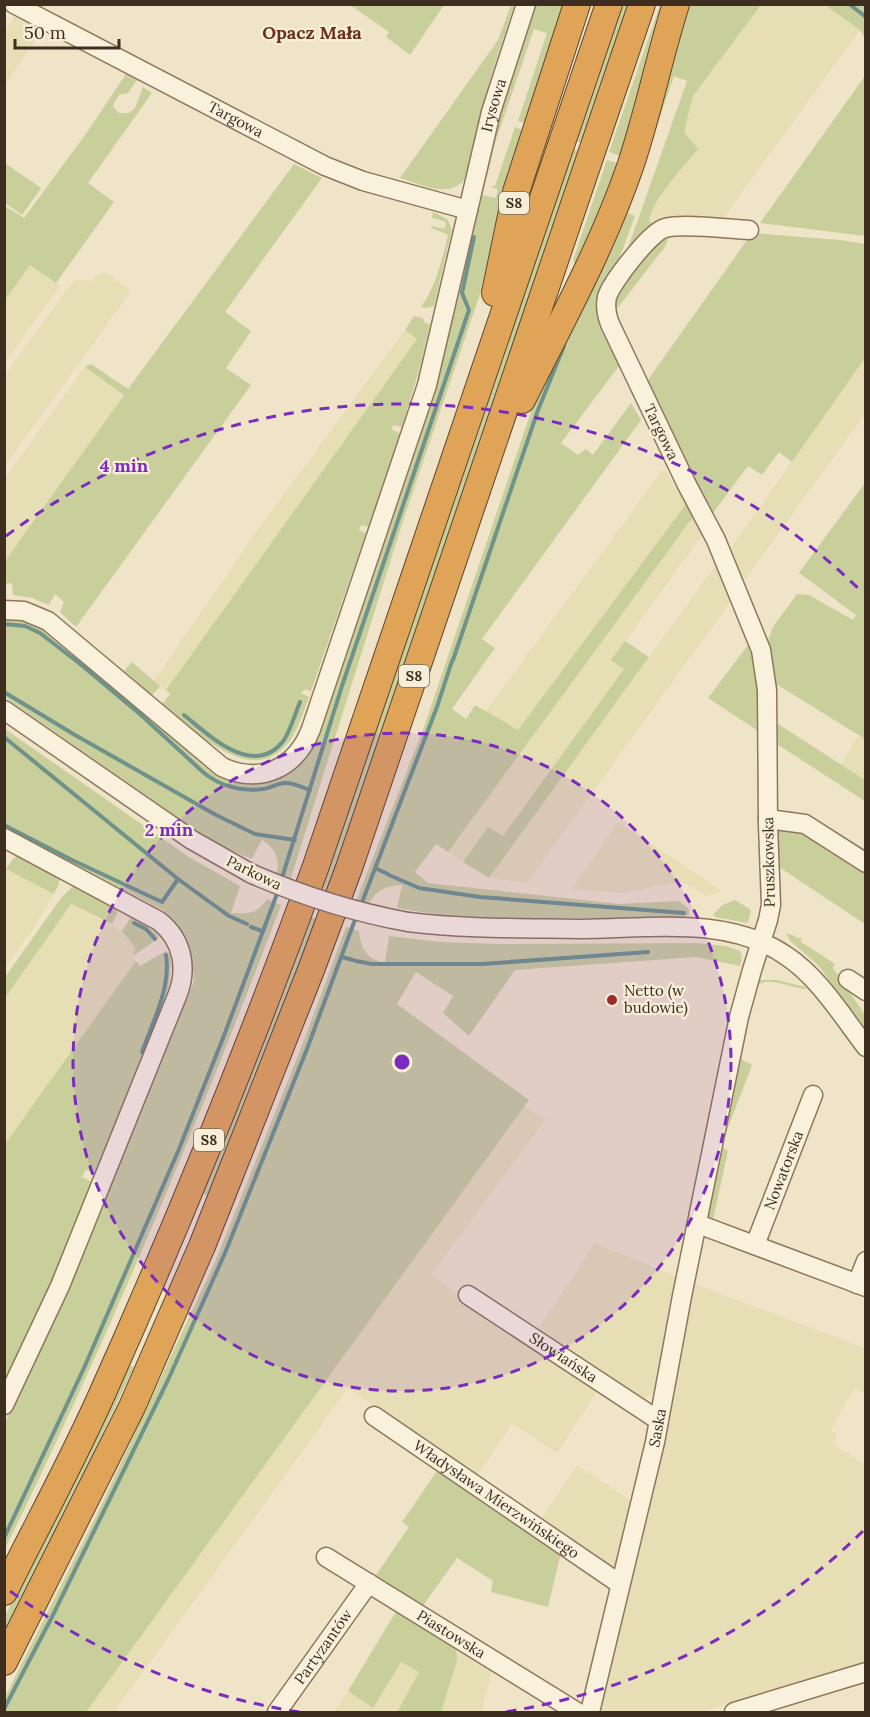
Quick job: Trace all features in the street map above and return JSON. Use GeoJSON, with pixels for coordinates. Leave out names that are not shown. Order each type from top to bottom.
{"type":"FeatureCollection","features":[{"type":"Feature","properties":{"kind":"highway","name":"S8"},"geometry":{"type":"LineString","coordinates":[[4,1592],[102,1394],[176,1222],[272,985],[320,855],[470,408],[516,192],[577,4]]}},
{"type":"Feature","properties":{"kind":"highway"},"geometry":{"type":"LineString","coordinates":[[470,408],[609,4]]}},
{"type":"Feature","properties":{"kind":"highway"},"geometry":{"type":"LineString","coordinates":[[480,483],[642,4]]}},
{"type":"Feature","properties":{"kind":"highway","name":"S8"},"geometry":{"type":"LineString","coordinates":[[4,1662],[132,1407],[206,1234],[349,868],[480,483],[594,254],[629,169],[650,104],[676,4]]}},
{"type":"Feature","properties":{"kind":"street","name":"Targowa"},"geometry":{"type":"LineString","coordinates":[[14,4],[325,166],[363,181],[468,210]]}},
{"type":"Feature","properties":{"kind":"street","name":"Irysowa"},"geometry":{"type":"LineString","coordinates":[[4,610],[24,611],[48,621],[222,767],[236,773],[257,774],[278,769],[291,760],[307,737],[412,434],[427,385],[498,87],[526,4]]}},
{"type":"Feature","properties":{"kind":"street","name":"Targowa"},"geometry":{"type":"LineString","coordinates":[[748,230],[674,226],[659,230],[651,236],[612,286],[607,299],[607,316],[686,483],[716,540],[755,634]]}},
{"type":"Feature","properties":{"kind":"street","name":"Pruszkowska"},"geometry":{"type":"LineString","coordinates":[[714,1140],[740,1017],[771,905],[767,690],[761,650],[755,634]]}},
{"type":"Feature","properties":{"kind":"street","name":"Parkowa"},"geometry":{"type":"LineString","coordinates":[[4,710],[192,840],[252,874],[323,902],[360,913],[408,922],[448,926],[712,930],[740,933],[762,942]]}},
{"type":"Feature","properties":{"kind":"street"},"geometry":{"type":"LineString","coordinates":[[768,819],[805,824],[866,863]]}},
{"type":"Feature","properties":{"kind":"street"},"geometry":{"type":"LineString","coordinates":[[4,838],[159,921],[168,929],[179,946],[183,974],[177,996],[74,1254],[4,1405]]}},
{"type":"Feature","properties":{"kind":"street"},"geometry":{"type":"LineString","coordinates":[[762,942],[786,955],[806,973],[866,1047]]}},
{"type":"Feature","properties":{"kind":"street"},"geometry":{"type":"LineString","coordinates":[[848,980],[866,991]]}},
{"type":"Feature","properties":{"kind":"street","name":"Nowatorska"},"geometry":{"type":"LineString","coordinates":[[755,1245],[813,1095]]}},
{"type":"Feature","properties":{"kind":"street","name":"Saska"},"geometry":{"type":"LineString","coordinates":[[590,1713],[655,1442],[714,1140]]}},
{"type":"Feature","properties":{"kind":"street"},"geometry":{"type":"LineString","coordinates":[[698,1224],[861,1286],[866,1261]]}},
{"type":"Feature","properties":{"kind":"street","name":"Słowiańska"},"geometry":{"type":"LineString","coordinates":[[468,1295],[658,1420]]}},
{"type":"Feature","properties":{"kind":"street","name":"Władysława Mierzwińskiego"},"geometry":{"type":"LineString","coordinates":[[374,1416],[620,1584]]}},
{"type":"Feature","properties":{"kind":"street","name":"Piastowska"},"geometry":{"type":"LineString","coordinates":[[326,1557],[577,1713]]}},
{"type":"Feature","properties":{"kind":"street","name":"Partyzantów"},"geometry":{"type":"LineString","coordinates":[[277,1713],[369,1583]]}},
{"type":"Feature","properties":{"kind":"street"},"geometry":{"type":"LineString","coordinates":[[734,1713],[866,1672]]}},
{"type":"Feature","properties":{"kind":"shaded area"},"geometry":{"type":"Polygon","coordinates":[[[761,5],[825,5],[860,30],[718,225],[654,224],[649,221],[650,215],[666,189],[698,149],[684,132],[693,96],[761,5]]]}},
{"type":"Feature","properties":{"kind":"shaded area"},"geometry":{"type":"Polygon","coordinates":[[[15,16],[43,29],[5,85],[5,31],[15,16]]]}},
{"type":"Feature","properties":{"kind":"shaded area"},"geometry":{"type":"Polygon","coordinates":[[[30,265],[60,286],[5,362],[5,300],[30,265]]]}},
{"type":"Feature","properties":{"kind":"shaded area"},"geometry":{"type":"Polygon","coordinates":[[[104,271],[131,291],[5,466],[5,375],[74,280],[90,281],[104,271]]]}},
{"type":"Feature","properties":{"kind":"shaded area"},"geometry":{"type":"Polygon","coordinates":[[[405,330],[417,339],[166,690],[154,681],[256,532],[405,330]]]}},
{"type":"Feature","properties":{"kind":"shaded area"},"geometry":{"type":"Polygon","coordinates":[[[865,358],[865,414],[741,585],[728,552],[865,358]]]}},
{"type":"Feature","properties":{"kind":"shaded area"},"geometry":{"type":"Polygon","coordinates":[[[85,367],[124,395],[5,561],[5,478],[85,367]]]}},
{"type":"Feature","properties":{"kind":"shaded area"},"geometry":{"type":"Polygon","coordinates":[[[664,468],[686,504],[518,731],[485,712],[664,468]]]}},
{"type":"Feature","properties":{"kind":"shaded area"},"geometry":{"type":"Polygon","coordinates":[[[693,517],[702,535],[612,660],[624,669],[503,837],[488,827],[463,862],[448,852],[693,517]]]}},
{"type":"Feature","properties":{"kind":"shaded area"},"geometry":{"type":"Polygon","coordinates":[[[716,565],[731,601],[527,883],[489,878],[716,565]]]}},
{"type":"Feature","properties":{"kind":"shaded area"},"geometry":{"type":"Polygon","coordinates":[[[859,735],[865,739],[865,780],[841,764],[859,735]]]}},
{"type":"Feature","properties":{"kind":"shaded area"},"geometry":{"type":"Polygon","coordinates":[[[618,822],[721,890],[717,894],[705,896],[686,884],[673,883],[622,893],[572,889],[618,822]]]}},
{"type":"Feature","properties":{"kind":"shaded area"},"geometry":{"type":"Polygon","coordinates":[[[4,868],[54,894],[33,929],[5,967],[4,868]]]}},
{"type":"Feature","properties":{"kind":"shaded area"},"geometry":{"type":"Polygon","coordinates":[[[71,904],[122,931],[135,948],[133,956],[136,961],[5,1144],[5,998],[71,904]]]}},
{"type":"Feature","properties":{"kind":"shaded area"},"geometry":{"type":"Polygon","coordinates":[[[524,1107],[546,1119],[431,1275],[597,1391],[557,1453],[512,1423],[476,1477],[348,1388],[114,1712],[86,1712],[524,1107]]]}},
{"type":"Feature","properties":{"kind":"shaded area"},"geometry":{"type":"Polygon","coordinates":[[[595,1243],[679,1278],[653,1394],[642,1399],[538,1330],[595,1243]]]}},
{"type":"Feature","properties":{"kind":"shaded area"},"geometry":{"type":"Polygon","coordinates":[[[689,1282],[865,1348],[865,1393],[854,1388],[831,1430],[837,1435],[832,1445],[847,1452],[865,1466],[865,1662],[701,1712],[600,1712],[662,1427],[689,1282]]]}},
{"type":"Feature","properties":{"kind":"shaded area"},"geometry":{"type":"Polygon","coordinates":[[[577,1465],[633,1502],[616,1568],[605,1568],[541,1519],[577,1465]]]}},
{"type":"Feature","properties":{"kind":"shaded area"},"geometry":{"type":"Polygon","coordinates":[[[456,1645],[492,1668],[482,1712],[441,1712],[457,1661],[456,1645]]]}},
{"type":"Feature","properties":{"kind":"shaded area"},"geometry":{"type":"Polygon","coordinates":[[[401,1662],[419,1672],[397,1712],[335,1712],[348,1691],[373,1708],[401,1662]]]}},
{"type":"Feature","properties":{"kind":"green space"},"geometry":{"type":"Polygon","coordinates":[[[350,5],[444,5],[410,55],[386,37],[389,32],[350,5]]]}},
{"type":"Feature","properties":{"kind":"green space"},"geometry":{"type":"Polygon","coordinates":[[[511,5],[514,5],[490,79],[464,180],[450,189],[442,189],[400,178],[498,40],[511,5]]]}},
{"type":"Feature","properties":{"kind":"green space"},"geometry":{"type":"Polygon","coordinates":[[[532,5],[568,5],[528,124],[518,121],[547,33],[534,29],[495,143],[487,176],[483,176],[493,132],[532,5]]]}},
{"type":"Feature","properties":{"kind":"green space"},"geometry":{"type":"Polygon","coordinates":[[[621,5],[629,5],[582,143],[575,141],[621,5]]]}},
{"type":"Feature","properties":{"kind":"green space"},"geometry":{"type":"Polygon","coordinates":[[[660,5],[668,5],[623,157],[609,152],[660,5]]]}},
{"type":"Feature","properties":{"kind":"green space"},"geometry":{"type":"Polygon","coordinates":[[[689,5],[761,5],[693,96],[684,132],[698,149],[669,184],[651,213],[649,221],[654,224],[663,224],[623,262],[687,81],[674,76],[644,164],[655,106],[689,5]]]}},
{"type":"Feature","properties":{"kind":"green space"},"geometry":{"type":"Polygon","coordinates":[[[825,5],[865,5],[865,38],[860,30],[825,5]]]}},
{"type":"Feature","properties":{"kind":"green space"},"geometry":{"type":"Polygon","coordinates":[[[126,74],[137,80],[128,93],[119,95],[113,105],[119,113],[129,113],[135,108],[143,87],[152,93],[88,183],[114,202],[56,283],[30,265],[5,300],[5,206],[24,218],[88,131],[126,74]]]}},
{"type":"Feature","properties":{"kind":"green space"},"geometry":{"type":"Polygon","coordinates":[[[865,76],[865,236],[760,223],[865,76]]]}},
{"type":"Feature","properties":{"kind":"green space"},"geometry":{"type":"Polygon","coordinates":[[[515,127],[525,131],[501,203],[481,291],[403,521],[290,881],[276,874],[278,864],[275,854],[262,840],[252,859],[226,848],[190,826],[5,697],[5,620],[28,623],[53,636],[215,774],[229,780],[258,783],[272,780],[297,766],[316,742],[390,516],[474,224],[481,184],[484,185],[482,195],[496,198],[498,190],[490,186],[495,186],[515,127]]]}},
{"type":"Feature","properties":{"kind":"green space"},"geometry":{"type":"Polygon","coordinates":[[[572,149],[579,151],[357,804],[326,893],[319,891],[572,149]]]}},
{"type":"Feature","properties":{"kind":"green space"},"geometry":{"type":"Polygon","coordinates":[[[607,160],[620,164],[580,258],[575,264],[573,260],[607,160]]]}},
{"type":"Feature","properties":{"kind":"green space"},"geometry":{"type":"Polygon","coordinates":[[[5,163],[41,188],[22,215],[5,203],[5,163]]]}},
{"type":"Feature","properties":{"kind":"green space"},"geometry":{"type":"Polygon","coordinates":[[[294,164],[322,178],[225,312],[251,331],[226,368],[251,385],[76,627],[60,612],[64,602],[55,594],[49,605],[32,598],[13,595],[12,583],[5,584],[5,561],[124,395],[85,367],[91,364],[128,389],[294,164]]]}},
{"type":"Feature","properties":{"kind":"green space"},"geometry":{"type":"Polygon","coordinates":[[[638,170],[643,172],[628,213],[635,216],[616,267],[599,293],[597,303],[599,326],[619,366],[561,443],[578,455],[586,449],[593,455],[631,403],[641,420],[482,639],[495,648],[452,709],[466,719],[475,705],[518,730],[686,504],[693,517],[448,852],[436,844],[415,872],[428,883],[619,904],[679,901],[689,909],[689,915],[682,918],[481,918],[421,912],[397,908],[402,885],[382,890],[369,904],[356,901],[424,727],[538,391],[638,170]]]}},
{"type":"Feature","properties":{"kind":"green space"},"geometry":{"type":"Polygon","coordinates":[[[433,212],[447,219],[452,229],[434,306],[427,308],[421,307],[435,282],[448,235],[431,228],[432,226],[444,229],[446,224],[444,221],[432,218],[433,212]]]}},
{"type":"Feature","properties":{"kind":"green space"},"geometry":{"type":"Polygon","coordinates":[[[672,231],[664,248],[612,315],[611,304],[652,241],[672,231]]]}},
{"type":"Feature","properties":{"kind":"green space"},"geometry":{"type":"Polygon","coordinates":[[[752,233],[865,244],[865,358],[792,462],[779,452],[762,475],[748,466],[710,517],[645,384],[752,233]]]}},
{"type":"Feature","properties":{"kind":"green space"},"geometry":{"type":"Polygon","coordinates":[[[414,316],[423,318],[425,323],[430,324],[419,370],[402,427],[393,425],[392,430],[400,433],[368,527],[361,525],[359,530],[366,533],[311,691],[305,689],[301,693],[309,697],[300,721],[288,743],[273,756],[257,760],[240,758],[205,739],[162,704],[170,694],[166,690],[417,339],[405,330],[414,316]]]}},
{"type":"Feature","properties":{"kind":"green space"},"geometry":{"type":"Polygon","coordinates":[[[865,483],[865,739],[776,684],[767,643],[773,627],[797,594],[809,595],[853,620],[856,615],[799,573],[865,483]]]}},
{"type":"Feature","properties":{"kind":"green space"},"geometry":{"type":"Polygon","coordinates":[[[625,641],[649,657],[489,878],[463,862],[488,827],[503,836],[624,669],[611,660],[625,641]]]}},
{"type":"Feature","properties":{"kind":"green space"},"geometry":{"type":"Polygon","coordinates":[[[748,645],[759,675],[758,731],[708,698],[748,645]]]}},
{"type":"Feature","properties":{"kind":"green space"},"geometry":{"type":"Polygon","coordinates":[[[132,662],[160,686],[152,695],[124,671],[132,662]]]}},
{"type":"Feature","properties":{"kind":"green space"},"geometry":{"type":"Polygon","coordinates":[[[775,722],[865,780],[865,801],[775,743],[775,722]]]}},
{"type":"Feature","properties":{"kind":"green space"},"geometry":{"type":"Polygon","coordinates":[[[5,729],[189,857],[240,886],[231,913],[255,911],[267,899],[281,905],[184,1150],[116,1311],[5,1549],[4,1424],[55,1319],[194,981],[187,942],[177,925],[163,910],[5,828],[5,729]]]}},
{"type":"Feature","properties":{"kind":"green space"},"geometry":{"type":"Polygon","coordinates":[[[791,826],[865,874],[865,924],[779,867],[775,867],[777,830],[779,827],[791,826]]]}},
{"type":"Feature","properties":{"kind":"green space"},"geometry":{"type":"Polygon","coordinates":[[[18,855],[59,877],[59,884],[54,894],[6,869],[18,855]]]}},
{"type":"Feature","properties":{"kind":"green space"},"geometry":{"type":"Polygon","coordinates":[[[76,885],[117,908],[112,924],[71,904],[5,998],[5,977],[61,898],[76,885]]]}},
{"type":"Feature","properties":{"kind":"green space"},"geometry":{"type":"Polygon","coordinates":[[[735,900],[751,910],[748,923],[713,915],[722,905],[735,900]]]}},
{"type":"Feature","properties":{"kind":"green space"},"geometry":{"type":"Polygon","coordinates":[[[309,916],[317,919],[209,1196],[201,1193],[309,916]]]}},
{"type":"Feature","properties":{"kind":"green space"},"geometry":{"type":"Polygon","coordinates":[[[131,917],[159,936],[133,956],[135,948],[122,931],[131,917]]]}},
{"type":"Feature","properties":{"kind":"green space"},"geometry":{"type":"Polygon","coordinates":[[[346,927],[359,931],[363,947],[369,956],[385,962],[389,936],[441,942],[501,944],[696,943],[726,946],[740,951],[742,957],[740,966],[696,957],[515,970],[469,1036],[443,1013],[453,996],[416,972],[397,1004],[529,1100],[86,1712],[5,1712],[5,1697],[99,1510],[215,1262],[303,1043],[346,927]]]}},
{"type":"Feature","properties":{"kind":"green space"},"geometry":{"type":"Polygon","coordinates":[[[786,933],[801,938],[801,942],[835,964],[833,968],[865,1015],[865,1029],[818,965],[790,941],[786,933]]]}},
{"type":"Feature","properties":{"kind":"green space"},"geometry":{"type":"Polygon","coordinates":[[[166,951],[170,954],[171,965],[169,985],[153,1035],[96,1173],[86,1170],[82,1177],[92,1182],[92,1186],[5,1386],[5,1144],[136,961],[140,966],[166,951]]]}},
{"type":"Feature","properties":{"kind":"green space"},"geometry":{"type":"Polygon","coordinates":[[[755,980],[777,980],[807,989],[774,982],[761,983],[756,986],[741,1059],[752,1065],[721,1146],[728,1151],[713,1220],[703,1217],[755,980]]]}},
{"type":"Feature","properties":{"kind":"green space"},"geometry":{"type":"Polygon","coordinates":[[[126,1364],[134,1367],[5,1635],[5,1616],[126,1364]]]}},
{"type":"Feature","properties":{"kind":"green space"},"geometry":{"type":"Polygon","coordinates":[[[437,1471],[561,1553],[548,1607],[491,1592],[493,1581],[457,1558],[422,1607],[374,1578],[409,1527],[402,1522],[437,1471]]]}},
{"type":"Feature","properties":{"kind":"green space"},"geometry":{"type":"Polygon","coordinates":[[[398,1608],[456,1645],[457,1661],[441,1712],[397,1712],[419,1672],[401,1662],[373,1708],[348,1691],[398,1608]]]}},
{"type":"Feature","properties":{"kind":"waterway"},"geometry":{"type":"LineString","coordinates":[[849,4],[866,17]]}},
{"type":"Feature","properties":{"kind":"waterway"},"geometry":{"type":"LineString","coordinates":[[281,881],[342,686],[469,310],[462,293],[474,237]]}},
{"type":"Feature","properties":{"kind":"waterway"},"geometry":{"type":"LineString","coordinates":[[453,660],[538,410],[564,346]]}},
{"type":"Feature","properties":{"kind":"waterway"},"geometry":{"type":"LineString","coordinates":[[4,624],[25,626],[40,633],[141,715],[204,773],[217,781],[247,790],[263,789],[284,783],[310,790]]}},
{"type":"Feature","properties":{"kind":"waterway"},"geometry":{"type":"LineString","coordinates":[[361,905],[437,707],[452,661]]}},
{"type":"Feature","properties":{"kind":"waterway"},"geometry":{"type":"LineString","coordinates":[[4,692],[216,815],[255,834],[295,840]]}},
{"type":"Feature","properties":{"kind":"waterway"},"geometry":{"type":"LineString","coordinates":[[184,715],[232,750],[246,755],[259,756],[272,751],[284,740],[300,702]]}},
{"type":"Feature","properties":{"kind":"waterway"},"geometry":{"type":"LineString","coordinates":[[4,737],[178,879],[229,916],[247,924]]}},
{"type":"Feature","properties":{"kind":"waterway"},"geometry":{"type":"LineString","coordinates":[[4,825],[162,902],[178,879]]}},
{"type":"Feature","properties":{"kind":"waterway"},"geometry":{"type":"LineString","coordinates":[[375,868],[388,874]]}},
{"type":"Feature","properties":{"kind":"waterway"},"geometry":{"type":"LineString","coordinates":[[389,875],[419,888],[480,897],[684,913]]}},
{"type":"Feature","properties":{"kind":"waterway"},"geometry":{"type":"LineString","coordinates":[[4,1538],[84,1368],[179,1149],[278,891]]}},
{"type":"Feature","properties":{"kind":"waterway"},"geometry":{"type":"LineString","coordinates":[[4,1709],[52,1617],[168,1380],[225,1253],[307,1049],[356,917]]}},
{"type":"Feature","properties":{"kind":"waterway"},"geometry":{"type":"LineString","coordinates":[[134,923],[146,929],[155,939]]}},
{"type":"Feature","properties":{"kind":"waterway"},"geometry":{"type":"LineString","coordinates":[[251,927],[262,931]]}},
{"type":"Feature","properties":{"kind":"waterway"},"geometry":{"type":"LineString","coordinates":[[356,961],[372,964],[482,964],[648,952]]}},
{"type":"Feature","properties":{"kind":"waterway"},"geometry":{"type":"LineString","coordinates":[[142,1052],[164,992],[166,955]]}},
{"type":"Feature","properties":{"kind":"waterway"},"geometry":{"type":"LineString","coordinates":[[342,957],[353,960]]}},
{"type":"Feature","properties":{"kind":"place","name":"Netto (w budowie)"},"geometry":{"type":"Point","coordinates":[612,1000]}},
{"type":"Feature","properties":{"kind":"district","name":"Opacz Mała"},"geometry":{"type":"Point","coordinates":[312,33]}}]}
